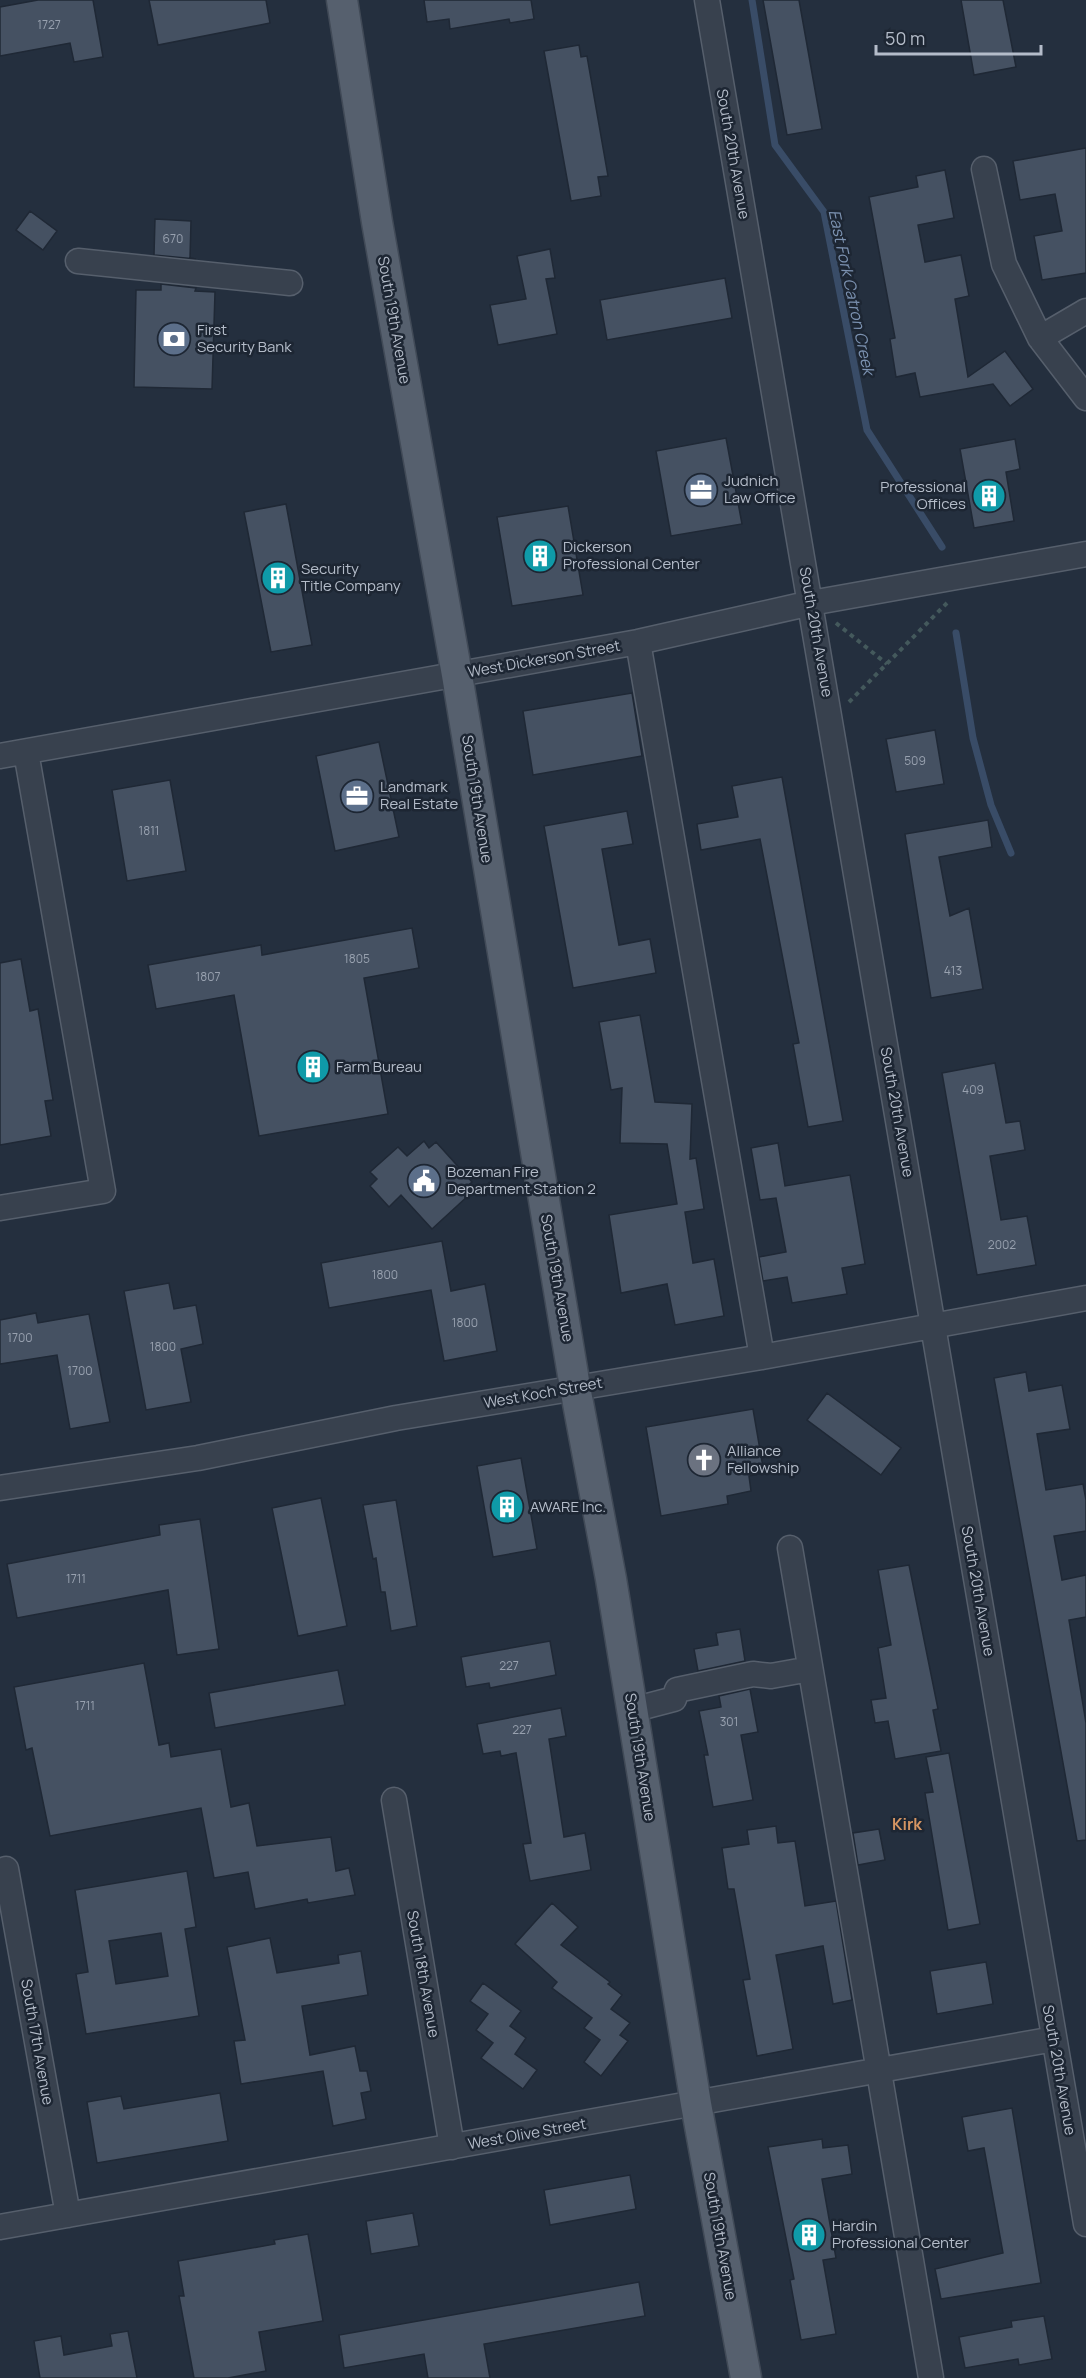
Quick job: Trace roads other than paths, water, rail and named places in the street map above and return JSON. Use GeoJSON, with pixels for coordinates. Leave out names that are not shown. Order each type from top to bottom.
{"type":"FeatureCollection","features":[{"type":"Feature","properties":{"kind":"main road","name":"South 19th Avenue"},"geometry":{"type":"LineString","coordinates":[[342,0],[377,222],[457,675],[575,1387],[632,1710],[696,2104],[746,2378]]}},
{"type":"Feature","properties":{"kind":"street","name":"South 20th Avenue"},"geometry":{"type":"LineString","coordinates":[[707,0],[1086,2224]]}},
{"type":"Feature","properties":{"kind":"street"},"geometry":{"type":"LineString","coordinates":[[984,169],[1004,264],[1040,338],[1086,398]]}},
{"type":"Feature","properties":{"kind":"street"},"geometry":{"type":"LineString","coordinates":[[78,261],[290,283]]}},
{"type":"Feature","properties":{"kind":"street"},"geometry":{"type":"LineString","coordinates":[[1040,338],[1086,311]]}},
{"type":"Feature","properties":{"kind":"street","name":"West Dickerson Street"},"geometry":{"type":"LineString","coordinates":[[0,756],[638,642],[811,603],[1086,555]]}},
{"type":"Feature","properties":{"kind":"street"},"geometry":{"type":"LineString","coordinates":[[638,642],[762,1357]]}},
{"type":"Feature","properties":{"kind":"street"},"geometry":{"type":"LineString","coordinates":[[0,1208],[103,1191],[26,752]]}},
{"type":"Feature","properties":{"kind":"street","name":"West Koch Street"},"geometry":{"type":"LineString","coordinates":[[0,1488],[198,1458],[396,1418],[762,1357],[1086,1298]]}},
{"type":"Feature","properties":{"kind":"street"},"geometry":{"type":"LineString","coordinates":[[790,1548],[932,2378]]}},
{"type":"Feature","properties":{"kind":"street"},"geometry":{"type":"LineString","coordinates":[[632,1710],[674,1700],[677,1689],[753,1674],[771,1676],[810,1669]]}},
{"type":"Feature","properties":{"kind":"street","name":"South 18th Avenue"},"geometry":{"type":"LineString","coordinates":[[394,1800],[452,2147]]}},
{"type":"Feature","properties":{"kind":"street","name":"South 17th Avenue"},"geometry":{"type":"LineString","coordinates":[[6,1869],[68,2215]]}},
{"type":"Feature","properties":{"kind":"street","name":"West Olive Street"},"geometry":{"type":"LineString","coordinates":[[0,2227],[1054,2039]]}},
{"type":"Feature","properties":{"kind":"waterway","name":"East Fork Catron Creek"},"geometry":{"type":"LineString","coordinates":[[752,0],[775,145],[824,212],[867,430],[942,547]]}},
{"type":"Feature","properties":{"kind":"waterway","name":"East Fork Catron Creek"},"geometry":{"type":"LineString","coordinates":[[956,633],[973,738],[991,805],[1011,853]]}},
{"type":"Feature","properties":{"kind":"place","name":"First Security Bank"},"geometry":{"type":"Point","coordinates":[174,339]}},
{"type":"Feature","properties":{"kind":"place","name":"Judnich Law Office"},"geometry":{"type":"Point","coordinates":[701,490]}},
{"type":"Feature","properties":{"kind":"place","name":"Professional Offices"},"geometry":{"type":"Point","coordinates":[989,496]}},
{"type":"Feature","properties":{"kind":"place","name":"Dickerson Professional Center"},"geometry":{"type":"Point","coordinates":[540,556]}},
{"type":"Feature","properties":{"kind":"place","name":"Security Title Company"},"geometry":{"type":"Point","coordinates":[278,578]}},
{"type":"Feature","properties":{"kind":"place","name":"Landmark Real Estate"},"geometry":{"type":"Point","coordinates":[357,796]}},
{"type":"Feature","properties":{"kind":"place","name":"Farm Bureau"},"geometry":{"type":"Point","coordinates":[313,1067]}},
{"type":"Feature","properties":{"kind":"place","name":"Bozeman Fire Department Station 2"},"geometry":{"type":"Point","coordinates":[424,1181]}},
{"type":"Feature","properties":{"kind":"place","name":"Alliance Fellowship"},"geometry":{"type":"Point","coordinates":[704,1460]}},
{"type":"Feature","properties":{"kind":"place","name":"AWARE Inc."},"geometry":{"type":"Point","coordinates":[507,1507]}},
{"type":"Feature","properties":{"kind":"place","name":"Hardin Professional Center"},"geometry":{"type":"Point","coordinates":[809,2235]}},
{"type":"Feature","properties":{"kind":"district","name":"Kirk"},"geometry":{"type":"Point","coordinates":[907,1824]}}]}
